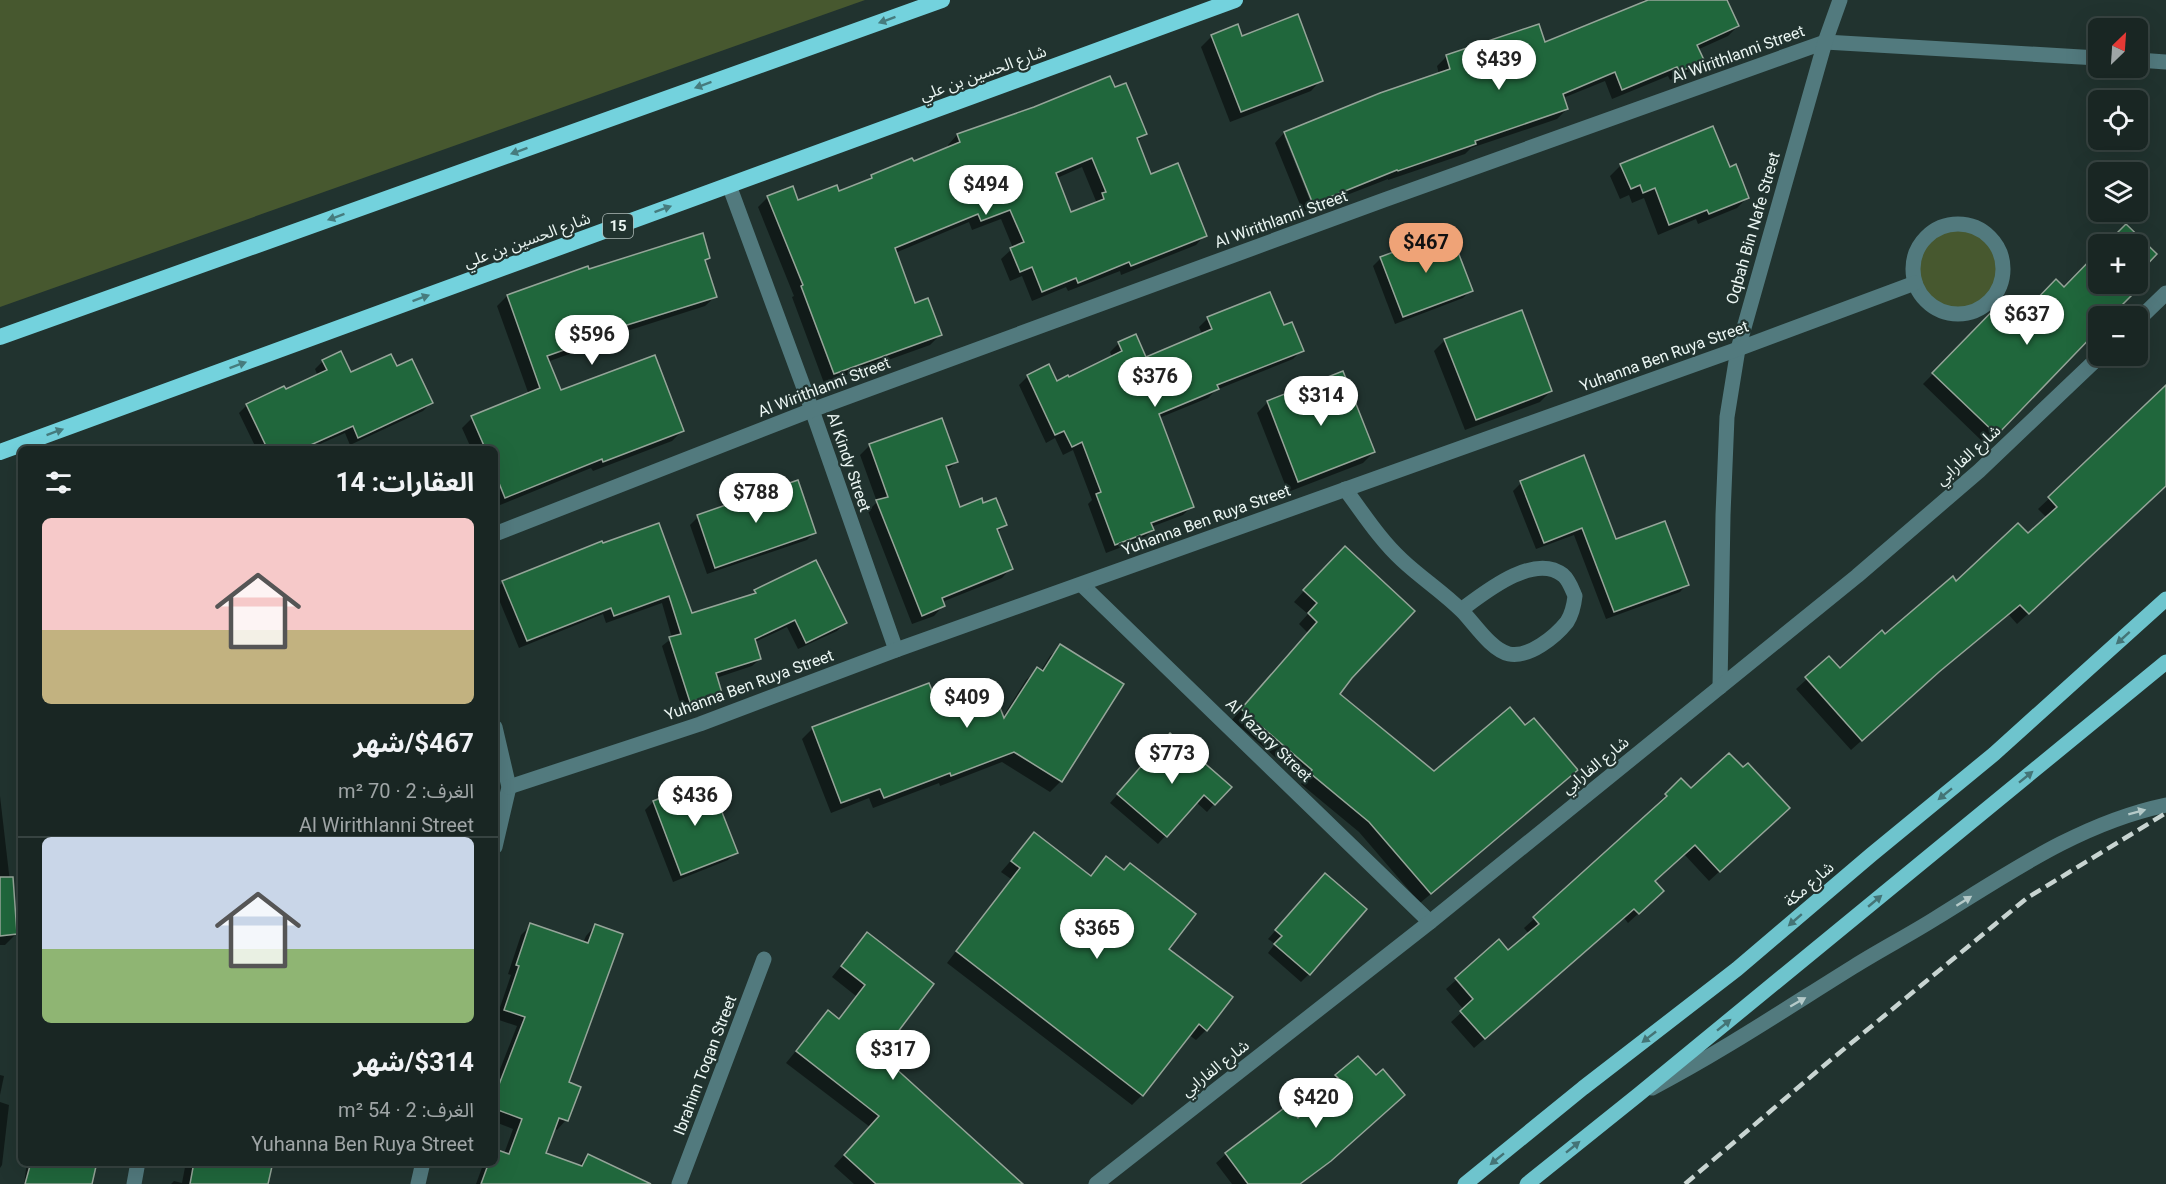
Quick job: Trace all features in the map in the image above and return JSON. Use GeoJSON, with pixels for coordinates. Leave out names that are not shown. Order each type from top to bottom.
{"type":"FeatureCollection","features":[{"type":"Feature","properties":{"kind":"highway"},"geometry":{"type":"LineString","coordinates":[[0,337],[942,0]]}},
{"type":"Feature","properties":{"kind":"highway","name":"شارع الحسين بن علي"},"geometry":{"type":"LineString","coordinates":[[0,452],[1235,0]]}},
{"type":"Feature","properties":{"kind":"main road","name":"شارع مكة"},"geometry":{"type":"LineString","coordinates":[[1465,1184],[1583,1088],[1737,969],[1994,754],[2166,599]]}},
{"type":"Feature","properties":{"kind":"main road"},"geometry":{"type":"LineString","coordinates":[[1527,1184],[2166,662]]}},
{"type":"Feature","properties":{"kind":"street","name":"Oqbah Bin Nafe Street"},"geometry":{"type":"LineString","coordinates":[[1720,687],[1727,417],[1738,348],[1825,42],[1840,0]]}},
{"type":"Feature","properties":{"kind":"street","name":"Al Wirithlanni Street"},"geometry":{"type":"LineString","coordinates":[[498,533],[812,410],[1395,196],[1825,42],[2088,57]]}},
{"type":"Feature","properties":{"kind":"street"},"geometry":{"type":"LineString","coordinates":[[2148,61],[2166,62]]}},
{"type":"Feature","properties":{"kind":"street","name":"Al Kindy Street"},"geometry":{"type":"LineString","coordinates":[[729,185],[812,410],[896,650]]}},
{"type":"Feature","properties":{"kind":"street"},"geometry":{"type":"LineString","coordinates":[[1962,223],[1976,227],[1989,235],[1998,246],[2004,260],[2004,276],[1995,296],[1977,311],[1962,315],[1947,313],[1933,307],[1922,296],[1915,283],[1912,268],[1922,240],[1947,224],[1962,223]]}},
{"type":"Feature","properties":{"kind":"street","name":"Yuhanna Ben Ruya Street"},"geometry":{"type":"LineString","coordinates":[[509,787],[700,724],[896,650],[1082,585],[1915,283]]}},
{"type":"Feature","properties":{"kind":"street"},"geometry":{"type":"LineString","coordinates":[[2148,310],[2166,293]]}},
{"type":"Feature","properties":{"kind":"street","name":"شارع الفارابي"},"geometry":{"type":"LineString","coordinates":[[1096,1184],[1430,922],[1857,576],[1953,494],[2089,366]]}},
{"type":"Feature","properties":{"kind":"street"},"geometry":{"type":"LineString","coordinates":[[1345,489],[1400,559],[1461,610],[1487,640],[1502,651],[1509,654],[1523,654],[1548,640],[1567,621],[1573,609],[1575,596],[1564,576],[1538,568],[1506,580],[1461,610]]}},
{"type":"Feature","properties":{"kind":"street","name":"Al Yazory Street"},"geometry":{"type":"LineString","coordinates":[[1082,585],[1430,922]]}},
{"type":"Feature","properties":{"kind":"street"},"geometry":{"type":"LineString","coordinates":[[498,740],[509,787],[498,834]]}},
{"type":"Feature","properties":{"kind":"street"},"geometry":{"type":"LineString","coordinates":[[1638,1095],[1716,1053],[1855,965],[2059,843],[2100,824],[2166,805]]}},
{"type":"Feature","properties":{"kind":"street","name":"Ibrahim Toqan Street"},"geometry":{"type":"LineString","coordinates":[[679,1184],[765,959]]}},
{"type":"Feature","properties":{"kind":"street"},"geometry":{"type":"LineString","coordinates":[[134,1184],[137,1166]]}},
{"type":"Feature","properties":{"kind":"street"},"geometry":{"type":"LineString","coordinates":[[418,1184],[422,1166]]}},
{"type":"Feature","properties":{"kind":"green space"},"geometry":{"type":"Polygon","coordinates":[[[0,0],[865,0],[0,307],[0,0]]]}},
{"type":"Feature","properties":{"kind":"green space"},"geometry":{"type":"Polygon","coordinates":[[[1958,229],[1973,232],[1986,241],[1995,254],[1998,269],[1995,284],[1986,297],[1973,306],[1958,309],[1943,306],[1930,297],[1921,284],[1918,269],[1921,254],[1930,241],[1943,232],[1958,229]]]}},
{"type":"Feature","properties":{"kind":"building"},"geometry":{"type":"Polygon","coordinates":[[[1648,0],[1727,0],[1739,26],[1697,45],[1704,60],[1680,72],[1677,67],[1622,90],[1615,72],[1563,94],[1568,109],[1475,141],[1476,144],[1397,170],[1313,204],[1284,132],[1380,93],[1450,69],[1446,55],[1539,24],[1545,42],[1648,0]]]}},
{"type":"Feature","properties":{"kind":"building"},"geometry":{"type":"Polygon","coordinates":[[[1298,14],[1323,81],[1241,112],[1211,35],[1238,24],[1242,36],[1298,14]]]}},
{"type":"Feature","properties":{"kind":"building"},"geometry":{"type":"Polygon","coordinates":[[[1110,76],[1115,87],[1126,83],[1147,134],[1137,138],[1151,174],[1178,163],[1207,236],[1131,266],[1129,262],[1078,283],[1076,278],[1042,292],[1032,267],[1020,272],[1010,248],[1024,242],[1010,210],[981,221],[978,214],[895,248],[915,303],[928,298],[942,335],[834,374],[801,286],[803,285],[767,196],[793,186],[798,200],[837,185],[839,191],[912,158],[914,161],[960,142],[957,134],[1034,107],[1110,76]],[[1092,158],[1056,173],[1071,212],[1104,199],[1102,193],[1106,192],[1092,158]]]}},
{"type":"Feature","properties":{"kind":"building"},"geometry":{"type":"Polygon","coordinates":[[[1713,126],[1730,167],[1736,164],[1749,198],[1709,214],[1707,210],[1669,225],[1655,188],[1643,193],[1640,185],[1631,189],[1620,164],[1713,126]]]}},
{"type":"Feature","properties":{"kind":"building"},"geometry":{"type":"Polygon","coordinates":[[[2126,224],[2136,234],[2116,234],[2126,224]]]}},
{"type":"Feature","properties":{"kind":"building"},"geometry":{"type":"Polygon","coordinates":[[[1450,231],[1473,291],[1403,317],[1380,257],[1450,231]]]}},
{"type":"Feature","properties":{"kind":"building"},"geometry":{"type":"Polygon","coordinates":[[[703,233],[710,258],[705,260],[717,297],[611,330],[612,333],[547,356],[561,390],[655,355],[684,431],[603,462],[602,459],[505,498],[498,480],[498,446],[484,446],[471,416],[540,388],[507,295],[588,266],[589,269],[703,233]]]}},
{"type":"Feature","properties":{"kind":"building"},"geometry":{"type":"Polygon","coordinates":[[[2148,245],[2157,254],[2148,263],[2148,245]]]}},
{"type":"Feature","properties":{"kind":"building"},"geometry":{"type":"Polygon","coordinates":[[[2088,262],[2088,294],[2132,295],[2121,306],[2088,306],[2088,340],[1997,435],[1932,373],[2006,297],[2018,309],[2027,299],[2032,304],[2056,279],[2064,287],[2088,262]]]}},
{"type":"Feature","properties":{"kind":"building"},"geometry":{"type":"Polygon","coordinates":[[[1270,292],[1284,325],[1292,322],[1304,351],[1217,385],[1219,389],[1159,414],[1194,507],[1151,523],[1154,530],[1115,545],[1096,494],[1101,492],[1082,442],[1072,447],[1064,431],[1055,435],[1027,375],[1049,364],[1057,381],[1068,375],[1069,377],[1122,351],[1118,342],[1136,334],[1146,357],[1212,329],[1207,317],[1270,292]]]}},
{"type":"Feature","properties":{"kind":"building"},"geometry":{"type":"Polygon","coordinates":[[[1522,310],[1552,391],[1476,420],[1444,339],[1522,310]]]}},
{"type":"Feature","properties":{"kind":"building"},"geometry":{"type":"Polygon","coordinates":[[[341,351],[351,372],[391,354],[397,366],[412,359],[433,403],[358,438],[353,426],[308,446],[266,446],[246,404],[284,386],[286,389],[327,370],[322,360],[341,351]]]}},
{"type":"Feature","properties":{"kind":"building"},"geometry":{"type":"Polygon","coordinates":[[[1343,371],[1375,452],[1298,482],[1267,401],[1343,371]]]}},
{"type":"Feature","properties":{"kind":"building"},"geometry":{"type":"Polygon","coordinates":[[[2166,385],[2166,486],[2029,614],[2020,605],[1939,672],[1862,741],[1805,677],[1829,656],[1840,668],[1882,630],[1885,634],[1953,576],[1956,581],[2018,523],[2028,533],[2057,507],[2048,497],[2166,385]]]}},
{"type":"Feature","properties":{"kind":"building"},"geometry":{"type":"Polygon","coordinates":[[[942,418],[958,462],[946,466],[960,507],[982,498],[983,503],[996,498],[1007,525],[997,529],[1013,569],[942,598],[945,606],[922,616],[876,500],[888,497],[869,444],[942,418]]]}},
{"type":"Feature","properties":{"kind":"building"},"geometry":{"type":"Polygon","coordinates":[[[1584,455],[1616,539],[1665,521],[1689,585],[1614,612],[1582,528],[1544,543],[1520,481],[1584,455]]]}},
{"type":"Feature","properties":{"kind":"building"},"geometry":{"type":"Polygon","coordinates":[[[798,480],[816,533],[715,568],[697,515],[798,480]]]}},
{"type":"Feature","properties":{"kind":"building"},"geometry":{"type":"Polygon","coordinates":[[[659,523],[692,613],[756,593],[754,590],[816,560],[847,623],[806,643],[795,620],[755,639],[761,659],[716,673],[722,693],[690,702],[669,637],[681,634],[669,596],[614,616],[611,608],[527,641],[502,581],[602,541],[603,543],[659,523]]]}},
{"type":"Feature","properties":{"kind":"building"},"geometry":{"type":"Polygon","coordinates":[[[1345,546],[1415,611],[1352,678],[1340,694],[1434,771],[1510,707],[1525,725],[1534,718],[1578,770],[1431,894],[1369,822],[1310,773],[1312,770],[1241,709],[1317,622],[1308,613],[1317,603],[1303,590],[1345,546]]]}},
{"type":"Feature","properties":{"kind":"building"},"geometry":{"type":"Polygon","coordinates":[[[1060,644],[1124,684],[1062,782],[1014,752],[884,798],[880,789],[841,803],[812,727],[929,683],[933,693],[961,683],[963,689],[989,679],[1004,718],[1037,667],[1043,671],[1060,644]]]}},
{"type":"Feature","properties":{"kind":"building"},"geometry":{"type":"Polygon","coordinates":[[[1170,733],[1232,787],[1215,805],[1204,795],[1167,837],[1117,794],[1170,733]]]}},
{"type":"Feature","properties":{"kind":"building"},"geometry":{"type":"Polygon","coordinates":[[[1729,753],[1743,767],[1748,763],[1790,808],[1720,872],[1695,845],[1655,881],[1664,891],[1639,914],[1634,909],[1485,1039],[1460,1011],[1473,999],[1455,978],[1499,939],[1508,950],[1539,924],[1533,917],[1667,796],[1665,794],[1681,778],[1691,788],[1729,753]]]}},
{"type":"Feature","properties":{"kind":"building"},"geometry":{"type":"Polygon","coordinates":[[[709,779],[738,853],[681,875],[653,801],[709,779]]]}},
{"type":"Feature","properties":{"kind":"building"},"geometry":{"type":"Polygon","coordinates":[[[1034,832],[1091,876],[1106,856],[1124,870],[1130,863],[1196,914],[1169,949],[1233,997],[1207,1031],[1199,1024],[1143,1096],[956,951],[1020,868],[1011,861],[1034,832]]]}},
{"type":"Feature","properties":{"kind":"building"},"geometry":{"type":"Polygon","coordinates":[[[1325,873],[1367,909],[1310,975],[1274,944],[1282,936],[1275,930],[1325,873]]]}},
{"type":"Feature","properties":{"kind":"building"},"geometry":{"type":"Polygon","coordinates":[[[0,877],[13,877],[17,934],[0,936],[0,877]]]}},
{"type":"Feature","properties":{"kind":"building"},"geometry":{"type":"Polygon","coordinates":[[[530,923],[588,943],[595,924],[623,934],[569,1082],[581,1087],[568,1121],[559,1118],[546,1153],[582,1166],[588,1154],[651,1184],[481,1184],[488,1166],[498,1166],[498,1150],[509,1154],[522,1119],[498,1110],[498,1087],[525,1017],[504,1010],[519,966],[516,965],[530,923]]]}},
{"type":"Feature","properties":{"kind":"building"},"geometry":{"type":"Polygon","coordinates":[[[867,932],[934,984],[891,1041],[905,1051],[893,1066],[1023,1184],[876,1184],[844,1155],[879,1116],[796,1051],[828,1010],[839,1019],[865,985],[841,966],[867,932]]]}},
{"type":"Feature","properties":{"kind":"building"},"geometry":{"type":"Polygon","coordinates":[[[1358,1056],[1376,1075],[1383,1069],[1405,1095],[1331,1161],[1300,1184],[1248,1184],[1225,1153],[1288,1105],[1298,1118],[1340,1080],[1335,1075],[1358,1056]]]}},
{"type":"Feature","properties":{"kind":"building"},"geometry":{"type":"Polygon","coordinates":[[[30,1166],[96,1166],[92,1184],[25,1184],[30,1166]]]}},
{"type":"Feature","properties":{"kind":"building"},"geometry":{"type":"Polygon","coordinates":[[[193,1166],[272,1166],[268,1184],[190,1184],[193,1166]]]}},
{"type":"Feature","properties":{"kind":"railway"},"geometry":{"type":"LineString","coordinates":[[1685,1184],[2027,898],[2166,813]]}}]}
